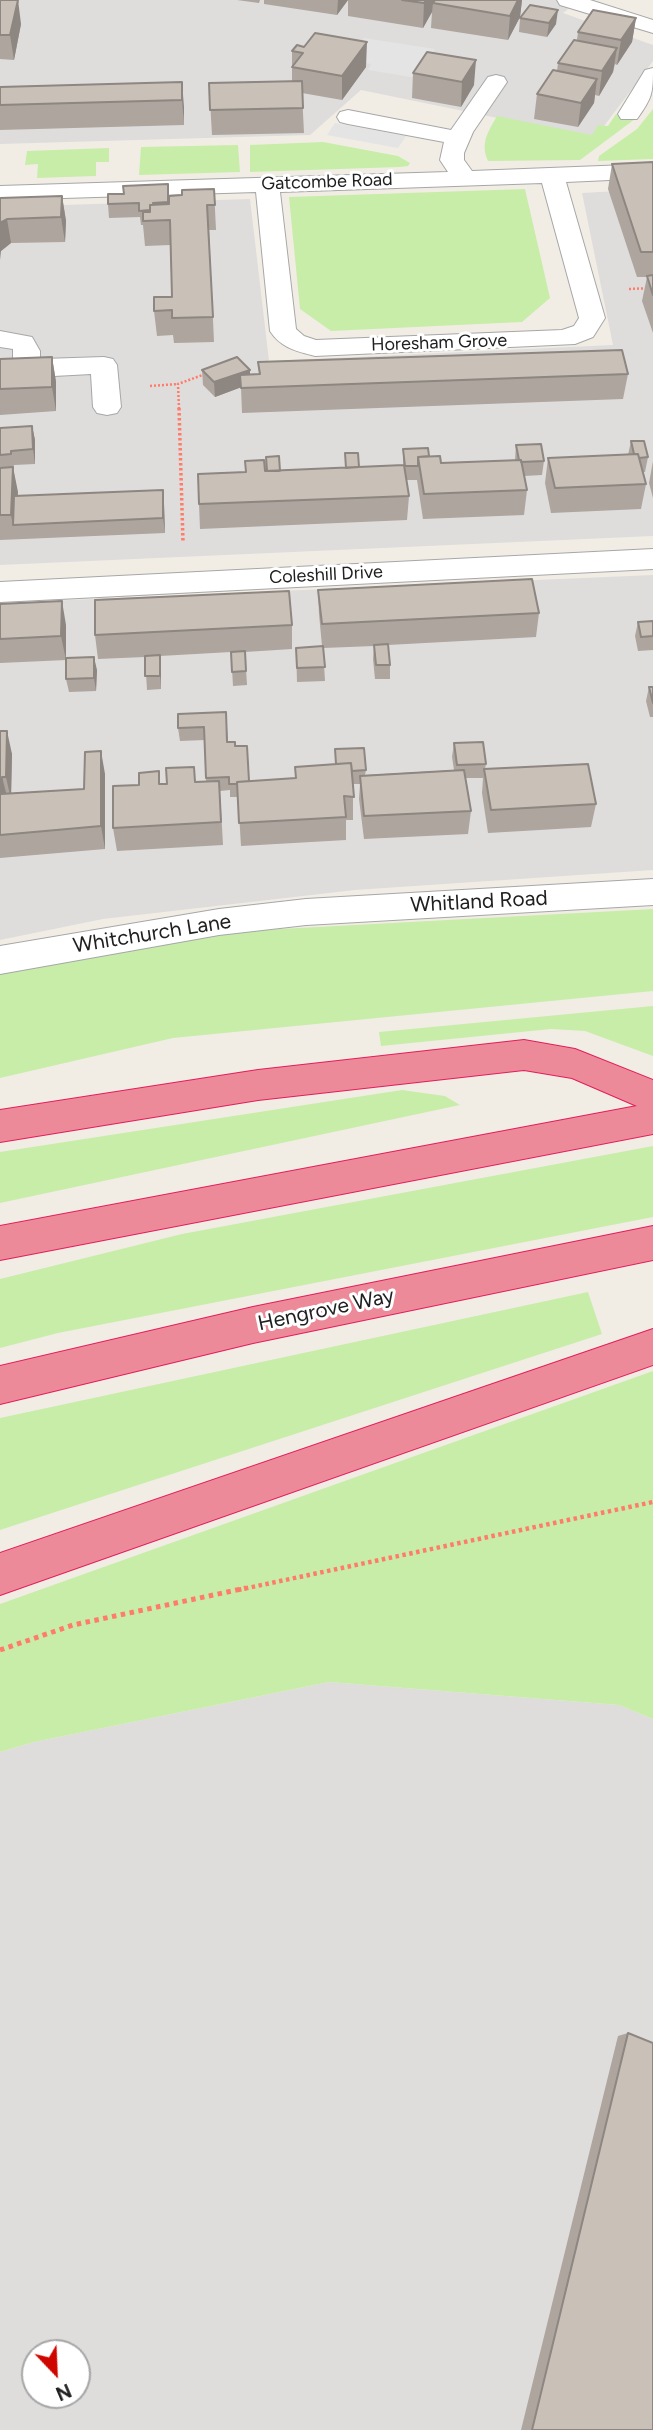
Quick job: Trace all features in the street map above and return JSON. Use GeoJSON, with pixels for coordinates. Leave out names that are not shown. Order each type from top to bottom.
{"type":"FeatureCollection","features":[{"type":"Feature","properties":{"kind":"highway"},"geometry":{"type":"LineString","coordinates":[[0,1126],[258,1085],[524,1055],[569,1060],[653,1096]]}},
{"type":"Feature","properties":{"kind":"highway"},"geometry":{"type":"LineString","coordinates":[[0,1243],[653,1118]]}},
{"type":"Feature","properties":{"kind":"highway","name":"Hengrove Way"},"geometry":{"type":"LineString","coordinates":[[0,1385],[253,1325],[653,1243]]}},
{"type":"Feature","properties":{"kind":"highway"},"geometry":{"type":"LineString","coordinates":[[0,1574],[653,1347]]}},
{"type":"Feature","properties":{"kind":"street"},"geometry":{"type":"LineString","coordinates":[[568,0],[610,5],[653,27]]}},
{"type":"Feature","properties":{"kind":"street"},"geometry":{"type":"LineString","coordinates":[[629,114],[653,75]]}},
{"type":"Feature","properties":{"kind":"street"},"geometry":{"type":"LineString","coordinates":[[465,179],[452,160],[452,152],[458,138],[496,82]]}},
{"type":"Feature","properties":{"kind":"street"},"geometry":{"type":"LineString","coordinates":[[378,123],[392,102]]}},
{"type":"Feature","properties":{"kind":"street"},"geometry":{"type":"LineString","coordinates":[[348,117],[458,138]]}},
{"type":"Feature","properties":{"kind":"street","name":"Gatcombe Road"},"geometry":{"type":"LineString","coordinates":[[0,193],[653,171]]}},
{"type":"Feature","properties":{"kind":"street","name":"Horesham Grove"},"geometry":{"type":"LineString","coordinates":[[267,184],[283,331],[295,342],[314,348],[566,338],[584,331],[592,318],[552,176]]}},
{"type":"Feature","properties":{"kind":"street"},"geometry":{"type":"LineString","coordinates":[[0,339],[23,343],[27,351],[26,361],[35,366],[52,368],[104,365],[107,407]]}},
{"type":"Feature","properties":{"kind":"street","name":"Coleshill Drive"},"geometry":{"type":"LineString","coordinates":[[0,592],[653,559]]}},
{"type":"Feature","properties":{"kind":"street","name":"Whitland Road"},"geometry":{"type":"LineString","coordinates":[[306,912],[653,892]]}},
{"type":"Feature","properties":{"kind":"street","name":"Whitchurch Lane"},"geometry":{"type":"LineString","coordinates":[[0,960],[219,922],[306,912]]}},
{"type":"Feature","properties":{"kind":"path"},"geometry":{"type":"LineString","coordinates":[[184,583],[177,384],[215,371]]}},
{"type":"Feature","properties":{"kind":"path"},"geometry":{"type":"LineString","coordinates":[[0,1650],[74,1625],[653,1502]]}},
{"type":"Feature","properties":{"kind":"shaded area"},"geometry":{"type":"Polygon","coordinates":[[[0,0],[580,0],[563,13],[653,45],[653,61],[595,138],[361,90],[310,135],[0,144],[0,0]]]}},
{"type":"Feature","properties":{"kind":"shaded area"},"geometry":{"type":"Polygon","coordinates":[[[364,38],[435,49],[417,78],[368,70],[371,64],[349,60],[364,38]]]}},
{"type":"Feature","properties":{"kind":"shaded area"},"geometry":{"type":"Polygon","coordinates":[[[335,123],[406,136],[398,148],[327,135],[335,123]]]}},
{"type":"Feature","properties":{"kind":"shaded area"},"geometry":{"type":"Polygon","coordinates":[[[653,189],[653,536],[0,565],[0,207],[250,199],[269,361],[613,345],[582,193],[653,189]]]}},
{"type":"Feature","properties":{"kind":"shaded area"},"geometry":{"type":"Polygon","coordinates":[[[653,575],[653,870],[355,890],[103,919],[0,940],[0,603],[653,575]]]}},
{"type":"Feature","properties":{"kind":"shaded area"},"geometry":{"type":"Polygon","coordinates":[[[329,1682],[619,1705],[653,1719],[653,2430],[0,2430],[0,1752],[34,1742],[329,1682]]]}},
{"type":"Feature","properties":{"kind":"green space"},"geometry":{"type":"Polygon","coordinates":[[[653,109],[653,159],[598,161],[599,156],[637,129],[653,109]]]}},
{"type":"Feature","properties":{"kind":"green space"},"geometry":{"type":"Polygon","coordinates":[[[616,114],[635,119],[580,160],[488,161],[486,138],[497,116],[592,135],[598,125],[608,126],[616,114]]]}},
{"type":"Feature","properties":{"kind":"green space"},"geometry":{"type":"Polygon","coordinates":[[[323,142],[398,156],[410,163],[400,167],[250,172],[250,145],[323,142]]]}},
{"type":"Feature","properties":{"kind":"green space"},"geometry":{"type":"Polygon","coordinates":[[[238,145],[240,172],[139,175],[141,147],[238,145]]]}},
{"type":"Feature","properties":{"kind":"green space"},"geometry":{"type":"Polygon","coordinates":[[[109,148],[109,162],[96,162],[96,176],[37,178],[38,164],[25,165],[27,151],[109,148]]]}},
{"type":"Feature","properties":{"kind":"green space"},"geometry":{"type":"Polygon","coordinates":[[[525,189],[550,298],[522,322],[331,331],[300,309],[289,197],[525,189]]]}},
{"type":"Feature","properties":{"kind":"green space"},"geometry":{"type":"Polygon","coordinates":[[[653,909],[653,991],[173,1038],[0,1078],[0,973],[224,932],[653,909]]]}},
{"type":"Feature","properties":{"kind":"green space"},"geometry":{"type":"Polygon","coordinates":[[[653,1006],[653,1056],[585,1031],[551,1029],[381,1046],[379,1032],[653,1006]]]}},
{"type":"Feature","properties":{"kind":"green space"},"geometry":{"type":"Polygon","coordinates":[[[402,1090],[445,1096],[460,1105],[0,1203],[0,1152],[402,1090]]]}},
{"type":"Feature","properties":{"kind":"green space"},"geometry":{"type":"Polygon","coordinates":[[[653,1146],[653,1217],[58,1333],[0,1348],[0,1279],[182,1234],[653,1146]]]}},
{"type":"Feature","properties":{"kind":"green space"},"geometry":{"type":"Polygon","coordinates":[[[588,1292],[602,1334],[0,1530],[0,1418],[588,1292]]]}},
{"type":"Feature","properties":{"kind":"green space"},"geometry":{"type":"Polygon","coordinates":[[[653,1371],[653,1719],[619,1705],[329,1682],[34,1742],[0,1752],[0,1604],[653,1371]]]}},
{"type":"Feature","properties":{"kind":"building"},"geometry":{"type":"Polygon","coordinates":[[[0,0],[18,0],[10,35],[0,35],[0,0]]]}},
{"type":"Feature","properties":{"kind":"building"},"geometry":{"type":"Polygon","coordinates":[[[402,0],[426,0],[424,3],[402,0]]]}},
{"type":"Feature","properties":{"kind":"building"},"geometry":{"type":"Polygon","coordinates":[[[435,0],[518,0],[510,16],[433,3],[435,0]]]}},
{"type":"Feature","properties":{"kind":"building"},"geometry":{"type":"Polygon","coordinates":[[[530,5],[558,10],[549,23],[520,18],[530,5]]]}},
{"type":"Feature","properties":{"kind":"building"},"geometry":{"type":"Polygon","coordinates":[[[593,10],[636,18],[621,40],[578,32],[593,10]]]}},
{"type":"Feature","properties":{"kind":"building"},"geometry":{"type":"Polygon","coordinates":[[[315,33],[367,42],[342,76],[292,67],[303,53],[292,51],[297,45],[304,47],[315,33]]]}},
{"type":"Feature","properties":{"kind":"building"},"geometry":{"type":"Polygon","coordinates":[[[574,40],[617,48],[602,71],[558,63],[574,40]]]}},
{"type":"Feature","properties":{"kind":"building"},"geometry":{"type":"Polygon","coordinates":[[[427,52],[476,60],[462,82],[413,73],[427,52]]]}},
{"type":"Feature","properties":{"kind":"building"},"geometry":{"type":"Polygon","coordinates":[[[553,70],[597,79],[581,103],[537,94],[553,70]]]}},
{"type":"Feature","properties":{"kind":"building"},"geometry":{"type":"Polygon","coordinates":[[[302,81],[303,108],[210,110],[209,83],[302,81]]]}},
{"type":"Feature","properties":{"kind":"building"},"geometry":{"type":"Polygon","coordinates":[[[182,82],[182,100],[0,105],[0,87],[182,82]]]}},
{"type":"Feature","properties":{"kind":"building"},"geometry":{"type":"Polygon","coordinates":[[[653,162],[653,252],[641,252],[612,164],[653,162]]]}},
{"type":"Feature","properties":{"kind":"building"},"geometry":{"type":"Polygon","coordinates":[[[168,184],[168,202],[153,203],[150,210],[139,211],[139,203],[108,204],[108,194],[124,194],[123,186],[168,184]]]}},
{"type":"Feature","properties":{"kind":"building"},"geometry":{"type":"Polygon","coordinates":[[[214,189],[215,205],[207,205],[213,317],[172,318],[172,310],[154,311],[154,297],[172,297],[170,220],[143,221],[143,212],[150,212],[150,205],[169,204],[169,196],[182,195],[182,190],[214,189]]]}},
{"type":"Feature","properties":{"kind":"building"},"geometry":{"type":"Polygon","coordinates":[[[62,196],[61,217],[7,219],[0,223],[0,198],[62,196]]]}},
{"type":"Feature","properties":{"kind":"building"},"geometry":{"type":"Polygon","coordinates":[[[653,275],[653,295],[647,276],[653,275]]]}},
{"type":"Feature","properties":{"kind":"building"},"geometry":{"type":"Polygon","coordinates":[[[622,350],[628,374],[241,388],[240,375],[260,374],[258,362],[622,350]]]}},
{"type":"Feature","properties":{"kind":"building"},"geometry":{"type":"Polygon","coordinates":[[[52,357],[52,387],[0,389],[0,359],[52,357]]]}},
{"type":"Feature","properties":{"kind":"building"},"geometry":{"type":"Polygon","coordinates":[[[237,357],[250,370],[214,382],[202,370],[237,357]]]}},
{"type":"Feature","properties":{"kind":"building"},"geometry":{"type":"Polygon","coordinates":[[[32,426],[33,449],[0,455],[0,428],[32,426]]]}},
{"type":"Feature","properties":{"kind":"building"},"geometry":{"type":"Polygon","coordinates":[[[631,441],[644,441],[648,457],[639,458],[638,454],[634,454],[631,441]]]}},
{"type":"Feature","properties":{"kind":"building"},"geometry":{"type":"Polygon","coordinates":[[[541,444],[544,461],[519,460],[516,445],[541,444]]]}},
{"type":"Feature","properties":{"kind":"building"},"geometry":{"type":"Polygon","coordinates":[[[428,448],[429,456],[418,457],[418,466],[405,466],[403,449],[428,448]]]}},
{"type":"Feature","properties":{"kind":"building"},"geometry":{"type":"Polygon","coordinates":[[[345,453],[358,453],[359,467],[346,468],[345,453]]]}},
{"type":"Feature","properties":{"kind":"building"},"geometry":{"type":"Polygon","coordinates":[[[638,454],[646,484],[555,488],[548,458],[638,454]]]}},
{"type":"Feature","properties":{"kind":"building"},"geometry":{"type":"Polygon","coordinates":[[[279,456],[280,471],[267,471],[266,457],[279,456]]]}},
{"type":"Feature","properties":{"kind":"building"},"geometry":{"type":"Polygon","coordinates":[[[440,456],[441,463],[521,460],[527,490],[424,494],[418,457],[440,456]]]}},
{"type":"Feature","properties":{"kind":"building"},"geometry":{"type":"Polygon","coordinates":[[[264,460],[265,471],[404,465],[409,496],[199,504],[198,474],[246,472],[245,461],[264,460]]]}},
{"type":"Feature","properties":{"kind":"building"},"geometry":{"type":"Polygon","coordinates":[[[13,467],[11,515],[0,515],[0,468],[13,467]]]}},
{"type":"Feature","properties":{"kind":"building"},"geometry":{"type":"Polygon","coordinates":[[[163,490],[163,518],[13,525],[14,496],[163,490]]]}},
{"type":"Feature","properties":{"kind":"building"},"geometry":{"type":"Polygon","coordinates":[[[532,579],[539,613],[322,624],[318,590],[532,579]]]}},
{"type":"Feature","properties":{"kind":"building"},"geometry":{"type":"Polygon","coordinates":[[[289,591],[292,625],[95,635],[95,600],[289,591]]]}},
{"type":"Feature","properties":{"kind":"building"},"geometry":{"type":"Polygon","coordinates":[[[62,601],[61,636],[0,639],[0,604],[62,601]]]}},
{"type":"Feature","properties":{"kind":"building"},"geometry":{"type":"Polygon","coordinates":[[[653,621],[653,636],[641,637],[638,622],[653,621]]]}},
{"type":"Feature","properties":{"kind":"building"},"geometry":{"type":"Polygon","coordinates":[[[388,644],[390,665],[376,665],[374,645],[388,644]]]}},
{"type":"Feature","properties":{"kind":"building"},"geometry":{"type":"Polygon","coordinates":[[[323,646],[325,667],[297,668],[296,648],[323,646]]]}},
{"type":"Feature","properties":{"kind":"building"},"geometry":{"type":"Polygon","coordinates":[[[245,651],[246,671],[232,672],[231,652],[245,651]]]}},
{"type":"Feature","properties":{"kind":"building"},"geometry":{"type":"Polygon","coordinates":[[[160,655],[160,676],[145,676],[145,656],[160,655]]]}},
{"type":"Feature","properties":{"kind":"building"},"geometry":{"type":"Polygon","coordinates":[[[94,657],[94,678],[66,679],[66,658],[94,657]]]}},
{"type":"Feature","properties":{"kind":"building"},"geometry":{"type":"Polygon","coordinates":[[[649,687],[653,687],[653,703],[649,687]]]}},
{"type":"Feature","properties":{"kind":"building"},"geometry":{"type":"Polygon","coordinates":[[[226,712],[227,742],[235,742],[235,746],[247,746],[249,781],[237,784],[229,784],[229,777],[206,778],[204,727],[178,728],[178,714],[226,712]]]}},
{"type":"Feature","properties":{"kind":"building"},"geometry":{"type":"Polygon","coordinates":[[[0,731],[7,731],[6,777],[2,777],[1,794],[84,789],[85,752],[101,751],[101,826],[0,835],[0,731]]]}},
{"type":"Feature","properties":{"kind":"building"},"geometry":{"type":"Polygon","coordinates":[[[483,742],[486,764],[457,765],[454,743],[483,742]]]}},
{"type":"Feature","properties":{"kind":"building"},"geometry":{"type":"Polygon","coordinates":[[[364,748],[366,770],[352,771],[351,763],[336,764],[335,749],[364,748]]]}},
{"type":"Feature","properties":{"kind":"building"},"geometry":{"type":"Polygon","coordinates":[[[351,763],[354,797],[344,796],[346,817],[239,823],[237,782],[296,778],[295,767],[351,763]]]}},
{"type":"Feature","properties":{"kind":"building"},"geometry":{"type":"Polygon","coordinates":[[[588,764],[596,804],[491,810],[484,769],[588,764]]]}},
{"type":"Feature","properties":{"kind":"building"},"geometry":{"type":"Polygon","coordinates":[[[194,767],[195,782],[219,781],[221,822],[113,828],[113,786],[139,785],[139,773],[159,771],[159,784],[167,784],[166,768],[194,767]]]}},
{"type":"Feature","properties":{"kind":"building"},"geometry":{"type":"Polygon","coordinates":[[[464,770],[471,811],[364,816],[360,776],[464,770]]]}},
{"type":"Feature","properties":{"kind":"building"},"geometry":{"type":"Polygon","coordinates":[[[628,2033],[653,2043],[653,2430],[532,2430],[628,2033]]]}}]}
